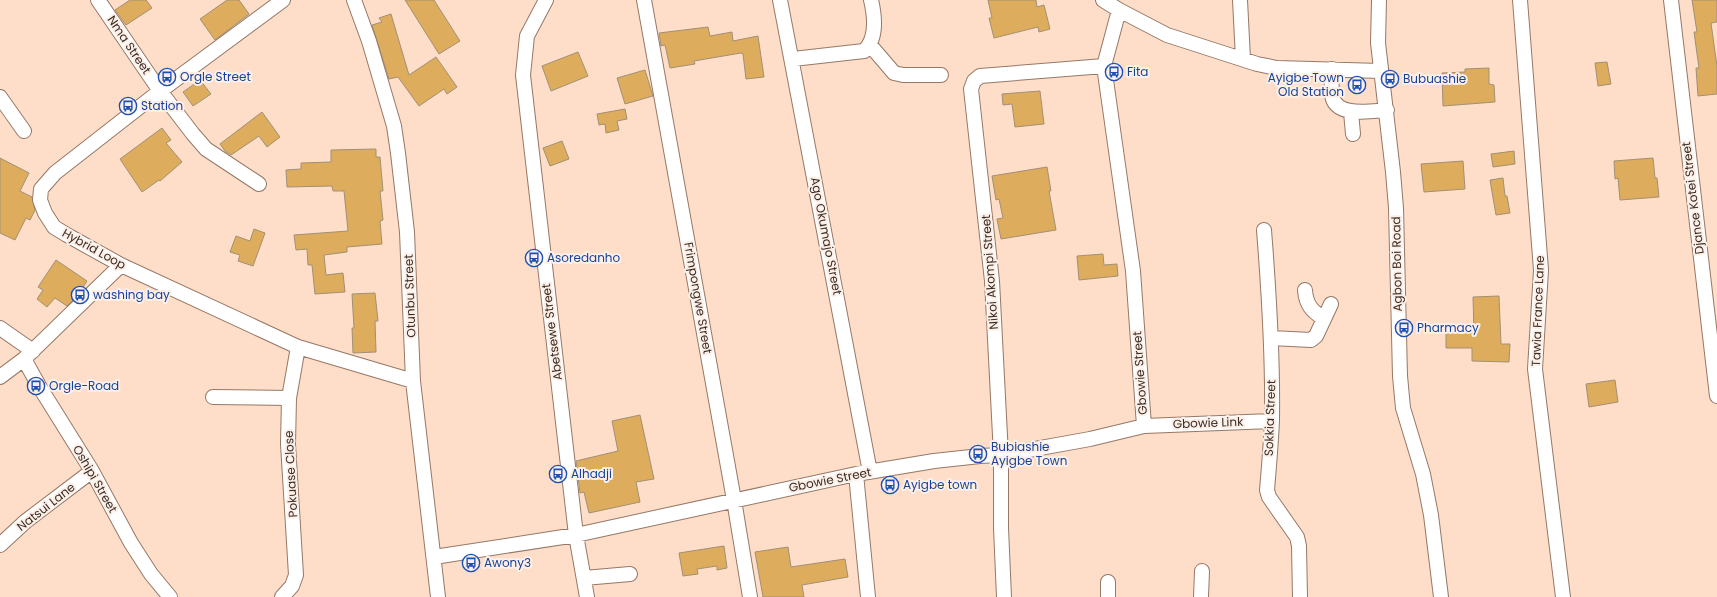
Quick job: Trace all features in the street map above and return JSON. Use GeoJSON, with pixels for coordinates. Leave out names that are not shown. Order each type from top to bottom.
{"type":"FeatureCollection","features":[{"type":"Feature","properties":{"kind":"street","name":"Nma Street"},"geometry":{"type":"LineString","coordinates":[[98,0],[160,91],[206,149],[259,184]]}},
{"type":"Feature","properties":{"kind":"street","name":"Hybrid Loop"},"geometry":{"type":"LineString","coordinates":[[283,0],[266,5],[160,91],[55,173],[41,189],[40,200],[45,213],[54,227],[67,236],[121,265],[298,347],[413,381]]}},
{"type":"Feature","properties":{"kind":"street","name":"Otunbu Street"},"geometry":{"type":"LineString","coordinates":[[354,0],[369,42],[394,126],[407,232],[413,381],[438,597]]}},
{"type":"Feature","properties":{"kind":"street","name":"Abetsewe Street"},"geometry":{"type":"LineString","coordinates":[[546,0],[535,17],[527,36],[522,75],[576,535],[587,597]]}},
{"type":"Feature","properties":{"kind":"street","name":"Frimpongwe Street"},"geometry":{"type":"LineString","coordinates":[[644,0],[734,500],[750,597]]}},
{"type":"Feature","properties":{"kind":"street","name":"Ago Okumajo Street"},"geometry":{"type":"LineString","coordinates":[[780,0],[793,59],[863,473],[868,597]]}},
{"type":"Feature","properties":{"kind":"street"},"geometry":{"type":"LineString","coordinates":[[793,59],[864,51],[870,45],[873,36],[871,0]]}},
{"type":"Feature","properties":{"kind":"street"},"geometry":{"type":"LineString","coordinates":[[1104,0],[1119,10],[1167,35],[1277,68],[1381,71]]}},
{"type":"Feature","properties":{"kind":"street"},"geometry":{"type":"LineString","coordinates":[[1240,0],[1243,59]]}},
{"type":"Feature","properties":{"kind":"street","name":"Agbon Boi Road"},"geometry":{"type":"LineString","coordinates":[[1379,0],[1378,43],[1387,110],[1395,201],[1400,376],[1403,408],[1425,481],[1431,515],[1441,597]]}},
{"type":"Feature","properties":{"kind":"street","name":"Tawia France Lane"},"geometry":{"type":"LineString","coordinates":[[1520,0],[1541,270],[1536,369],[1563,597]]}},
{"type":"Feature","properties":{"kind":"street","name":"Djance Kotei Street"},"geometry":{"type":"LineString","coordinates":[[1671,0],[1717,396]]}},
{"type":"Feature","properties":{"kind":"street","name":"Gbowie Street"},"geometry":{"type":"LineString","coordinates":[[434,557],[576,535],[863,473],[934,461],[1001,455],[1090,439],[1144,426],[1132,271],[1104,66],[1119,10]]}},
{"type":"Feature","properties":{"kind":"street"},"geometry":{"type":"LineString","coordinates":[[870,45],[894,73],[903,75],[941,75]]}},
{"type":"Feature","properties":{"kind":"street","name":"Nikoi Akompi Street"},"geometry":{"type":"LineString","coordinates":[[1004,597],[1001,528],[1001,455],[992,281],[972,89],[974,81],[980,76],[1104,66]]}},
{"type":"Feature","properties":{"kind":"street"},"geometry":{"type":"LineString","coordinates":[[1332,69],[1332,96],[1335,103],[1351,112],[1387,110]]}},
{"type":"Feature","properties":{"kind":"street"},"geometry":{"type":"LineString","coordinates":[[0,97],[24,130]]}},
{"type":"Feature","properties":{"kind":"street"},"geometry":{"type":"LineString","coordinates":[[1351,112],[1353,134]]}},
{"type":"Feature","properties":{"kind":"street","name":"Sokkia Street"},"geometry":{"type":"LineString","coordinates":[[1264,230],[1271,313],[1272,421],[1267,490],[1269,497],[1296,537],[1299,546],[1300,597]]}},
{"type":"Feature","properties":{"kind":"street"},"geometry":{"type":"LineString","coordinates":[[0,377],[29,355],[121,265]]}},
{"type":"Feature","properties":{"kind":"street"},"geometry":{"type":"LineString","coordinates":[[1305,290],[1306,300],[1309,307],[1324,319]]}},
{"type":"Feature","properties":{"kind":"street"},"geometry":{"type":"LineString","coordinates":[[1271,338],[1311,340],[1316,336],[1331,304]]}},
{"type":"Feature","properties":{"kind":"street","name":"Oshipi Street"},"geometry":{"type":"LineString","coordinates":[[0,328],[29,355],[39,386],[92,471],[131,543],[151,574],[170,597]]}},
{"type":"Feature","properties":{"kind":"street","name":"Pokuase Close"},"geometry":{"type":"LineString","coordinates":[[282,597],[292,586],[296,575],[288,444],[289,398],[298,347]]}},
{"type":"Feature","properties":{"kind":"street"},"geometry":{"type":"LineString","coordinates":[[213,397],[289,398]]}},
{"type":"Feature","properties":{"kind":"street","name":"Gbowie Link"},"geometry":{"type":"LineString","coordinates":[[1144,426],[1272,421]]}},
{"type":"Feature","properties":{"kind":"street","name":"Natsui Lane"},"geometry":{"type":"LineString","coordinates":[[0,545],[26,521],[92,471]]}},
{"type":"Feature","properties":{"kind":"street"},"geometry":{"type":"LineString","coordinates":[[1201,597],[1202,571]]}},
{"type":"Feature","properties":{"kind":"street"},"geometry":{"type":"LineString","coordinates":[[584,578],[630,574]]}},
{"type":"Feature","properties":{"kind":"street"},"geometry":{"type":"LineString","coordinates":[[1108,582],[1108,597]]}},
{"type":"Feature","properties":{"kind":"building"},"geometry":{"type":"Polygon","coordinates":[[[130,0],[146,0],[152,8],[126,25],[115,10],[130,0]]]}},
{"type":"Feature","properties":{"kind":"building"},"geometry":{"type":"Polygon","coordinates":[[[227,0],[239,0],[249,14],[215,40],[200,19],[227,0]]]}},
{"type":"Feature","properties":{"kind":"building"},"geometry":{"type":"Polygon","coordinates":[[[405,0],[434,0],[460,41],[439,54],[405,0]]]}},
{"type":"Feature","properties":{"kind":"building"},"geometry":{"type":"Polygon","coordinates":[[[988,0],[1036,0],[1037,7],[1044,5],[1050,29],[1039,32],[1038,27],[994,38],[989,18],[992,18],[988,0]]]}},
{"type":"Feature","properties":{"kind":"building"},"geometry":{"type":"Polygon","coordinates":[[[1692,0],[1717,0],[1717,22],[1711,23],[1717,66],[1717,94],[1698,96],[1696,68],[1699,68],[1694,32],[1697,32],[1692,0]]]}},
{"type":"Feature","properties":{"kind":"building"},"geometry":{"type":"Polygon","coordinates":[[[391,14],[409,75],[436,57],[457,87],[447,94],[444,89],[419,106],[398,77],[389,79],[372,25],[382,22],[379,18],[391,14]]]}},
{"type":"Feature","properties":{"kind":"building"},"geometry":{"type":"Polygon","coordinates":[[[708,27],[710,36],[732,32],[733,41],[758,36],[764,77],[746,79],[743,54],[741,53],[694,61],[695,64],[670,68],[665,45],[661,46],[659,33],[708,27]]]}},
{"type":"Feature","properties":{"kind":"building"},"geometry":{"type":"Polygon","coordinates":[[[578,52],[588,76],[551,91],[542,66],[578,52]]]}},
{"type":"Feature","properties":{"kind":"building"},"geometry":{"type":"Polygon","coordinates":[[[1607,62],[1611,84],[1598,86],[1595,63],[1607,62]]]}},
{"type":"Feature","properties":{"kind":"building"},"geometry":{"type":"Polygon","coordinates":[[[1489,68],[1489,84],[1494,85],[1495,102],[1443,106],[1442,73],[1465,72],[1465,69],[1489,68]]]}},
{"type":"Feature","properties":{"kind":"building"},"geometry":{"type":"Polygon","coordinates":[[[645,70],[653,96],[625,104],[617,78],[645,70]]]}},
{"type":"Feature","properties":{"kind":"building"},"geometry":{"type":"Polygon","coordinates":[[[200,80],[211,94],[193,106],[183,92],[200,80]]]}},
{"type":"Feature","properties":{"kind":"building"},"geometry":{"type":"Polygon","coordinates":[[[1040,91],[1044,124],[1015,127],[1012,104],[1003,105],[1002,94],[1040,91]]]}},
{"type":"Feature","properties":{"kind":"building"},"geometry":{"type":"Polygon","coordinates":[[[625,109],[627,119],[617,121],[619,130],[606,133],[605,124],[599,125],[597,114],[625,109]]]}},
{"type":"Feature","properties":{"kind":"building"},"geometry":{"type":"Polygon","coordinates":[[[262,112],[280,137],[267,147],[259,136],[231,155],[225,151],[220,144],[262,112]]]}},
{"type":"Feature","properties":{"kind":"building"},"geometry":{"type":"Polygon","coordinates":[[[162,128],[171,140],[166,143],[182,162],[160,181],[159,180],[142,192],[120,159],[162,128]]]}},
{"type":"Feature","properties":{"kind":"building"},"geometry":{"type":"Polygon","coordinates":[[[562,141],[569,159],[550,166],[543,148],[562,141]]]}},
{"type":"Feature","properties":{"kind":"building"},"geometry":{"type":"Polygon","coordinates":[[[376,149],[376,157],[380,157],[383,191],[380,191],[383,220],[380,221],[382,244],[347,247],[347,252],[324,255],[326,275],[343,273],[345,292],[315,294],[312,265],[308,265],[307,249],[296,250],[294,235],[348,231],[344,191],[333,191],[332,186],[287,187],[286,170],[301,169],[301,163],[331,162],[331,150],[376,149]]]}},
{"type":"Feature","properties":{"kind":"building"},"geometry":{"type":"Polygon","coordinates":[[[1514,151],[1515,164],[1493,167],[1491,154],[1514,151]]]}},
{"type":"Feature","properties":{"kind":"building"},"geometry":{"type":"Polygon","coordinates":[[[0,158],[29,173],[20,191],[32,197],[35,210],[30,220],[26,218],[15,240],[0,233],[0,158]]]}},
{"type":"Feature","properties":{"kind":"building"},"geometry":{"type":"Polygon","coordinates":[[[1653,158],[1659,197],[1620,200],[1618,178],[1615,179],[1614,161],[1653,158]]]}},
{"type":"Feature","properties":{"kind":"building"},"geometry":{"type":"Polygon","coordinates":[[[1463,161],[1465,189],[1424,192],[1421,164],[1463,161]]]}},
{"type":"Feature","properties":{"kind":"building"},"geometry":{"type":"Polygon","coordinates":[[[1047,167],[1051,191],[1049,191],[1056,230],[1001,239],[997,219],[1003,218],[999,199],[996,200],[992,176],[1047,167]]]}},
{"type":"Feature","properties":{"kind":"building"},"geometry":{"type":"Polygon","coordinates":[[[1503,178],[1505,196],[1507,196],[1510,213],[1496,215],[1490,180],[1503,178]]]}},
{"type":"Feature","properties":{"kind":"building"},"geometry":{"type":"Polygon","coordinates":[[[254,229],[265,233],[253,266],[238,261],[240,255],[230,252],[236,236],[250,241],[254,229]]]}},
{"type":"Feature","properties":{"kind":"building"},"geometry":{"type":"Polygon","coordinates":[[[1103,254],[1104,265],[1117,264],[1118,276],[1079,280],[1077,256],[1103,254]]]}},
{"type":"Feature","properties":{"kind":"building"},"geometry":{"type":"Polygon","coordinates":[[[56,260],[87,281],[78,295],[67,306],[55,298],[47,307],[37,299],[43,290],[38,287],[56,260]]]}},
{"type":"Feature","properties":{"kind":"building"},"geometry":{"type":"Polygon","coordinates":[[[375,293],[378,321],[375,321],[376,352],[353,353],[352,328],[354,328],[352,294],[375,293]]]}},
{"type":"Feature","properties":{"kind":"building"},"geometry":{"type":"Polygon","coordinates":[[[1499,296],[1501,344],[1510,344],[1509,362],[1472,361],[1472,348],[1446,348],[1446,331],[1474,331],[1473,297],[1499,296]]]}},
{"type":"Feature","properties":{"kind":"building"},"geometry":{"type":"Polygon","coordinates":[[[1615,380],[1618,402],[1589,407],[1586,384],[1615,380]]]}},
{"type":"Feature","properties":{"kind":"building"},"geometry":{"type":"Polygon","coordinates":[[[640,415],[654,479],[636,482],[640,502],[589,513],[584,492],[580,493],[576,461],[618,451],[612,421],[640,415]]]}},
{"type":"Feature","properties":{"kind":"building"},"geometry":{"type":"Polygon","coordinates":[[[724,546],[727,568],[717,570],[717,566],[697,569],[698,574],[683,576],[679,553],[724,546]]]}},
{"type":"Feature","properties":{"kind":"building"},"geometry":{"type":"Polygon","coordinates":[[[788,547],[791,567],[845,559],[848,577],[802,585],[804,597],[763,597],[755,552],[788,547]]]}},
{"type":"Feature","properties":{"kind":"place","name":"Fita"},"geometry":{"type":"Point","coordinates":[1114,72]}},
{"type":"Feature","properties":{"kind":"place","name":"Orgle Street"},"geometry":{"type":"Point","coordinates":[167,77]}},
{"type":"Feature","properties":{"kind":"place","name":"Bubuashie"},"geometry":{"type":"Point","coordinates":[1390,79]}},
{"type":"Feature","properties":{"kind":"place","name":"Ayigbe Town Old Station"},"geometry":{"type":"Point","coordinates":[1357,85]}},
{"type":"Feature","properties":{"kind":"place","name":"Station"},"geometry":{"type":"Point","coordinates":[128,106]}},
{"type":"Feature","properties":{"kind":"place","name":"Asoredanho"},"geometry":{"type":"Point","coordinates":[534,258]}},
{"type":"Feature","properties":{"kind":"place","name":"washing bay"},"geometry":{"type":"Point","coordinates":[80,295]}},
{"type":"Feature","properties":{"kind":"place","name":"Pharmacy"},"geometry":{"type":"Point","coordinates":[1404,328]}},
{"type":"Feature","properties":{"kind":"place","name":"Orgle-Road"},"geometry":{"type":"Point","coordinates":[36,386]}},
{"type":"Feature","properties":{"kind":"place","name":"Bubiashie Ayigbe Town"},"geometry":{"type":"Point","coordinates":[978,454]}},
{"type":"Feature","properties":{"kind":"place","name":"Alhadji"},"geometry":{"type":"Point","coordinates":[558,474]}},
{"type":"Feature","properties":{"kind":"place","name":"Ayigbe town"},"geometry":{"type":"Point","coordinates":[890,485]}},
{"type":"Feature","properties":{"kind":"place","name":"Awony3"},"geometry":{"type":"Point","coordinates":[471,563]}}]}
